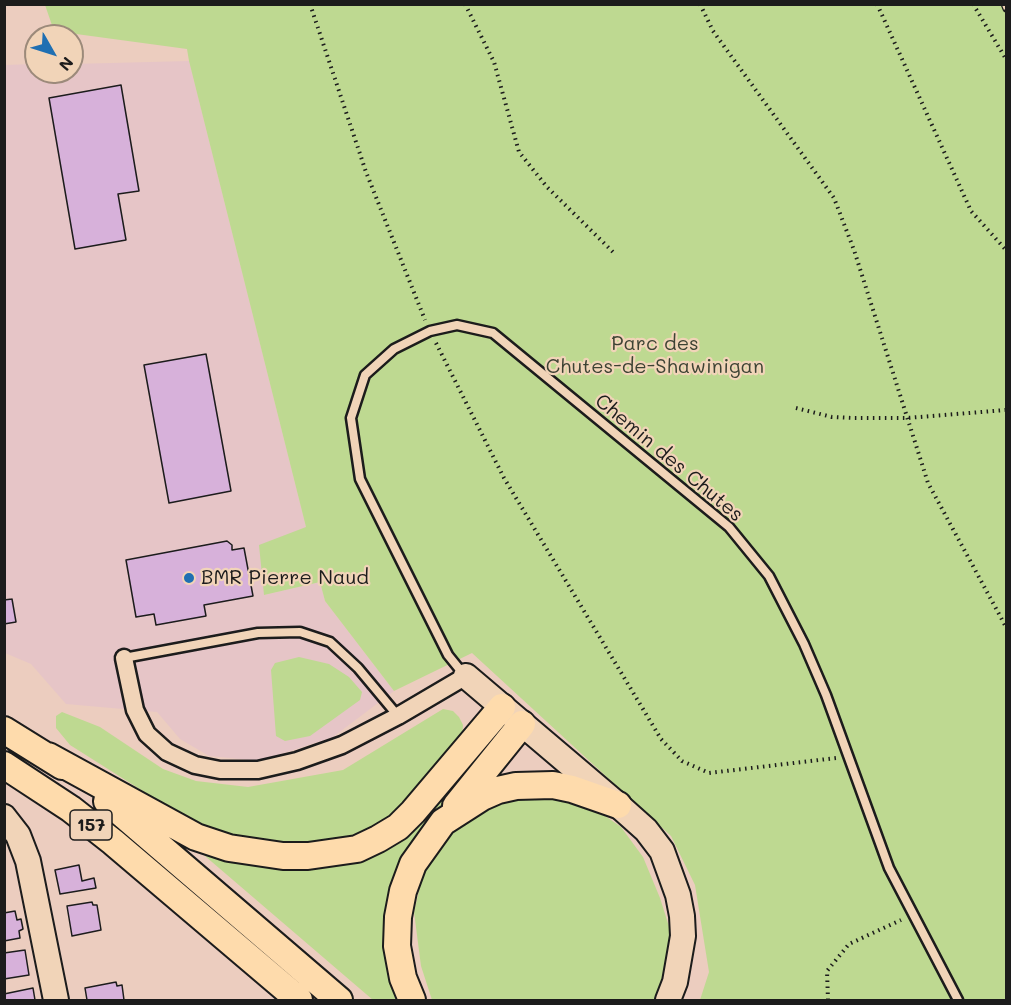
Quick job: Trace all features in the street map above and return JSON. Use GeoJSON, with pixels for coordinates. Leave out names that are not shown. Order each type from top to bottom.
{"type":"FeatureCollection","features":[{"type":"Feature","properties":{"kind":"main road"},"geometry":{"type":"LineString","coordinates":[[48,756],[196,837],[229,848],[283,856],[308,856],[357,849],[398,827],[502,707]]}},
{"type":"Feature","properties":{"kind":"main road"},"geometry":{"type":"LineString","coordinates":[[412,1000],[403,978],[397,946],[398,916],[403,891],[413,864],[443,822],[522,724]]}},
{"type":"Feature","properties":{"kind":"main road","name":"157"},"geometry":{"type":"LineString","coordinates":[[4,730],[48,756],[100,795],[339,1000]]}},
{"type":"Feature","properties":{"kind":"main road","name":"157"},"geometry":{"type":"LineString","coordinates":[[4,765],[71,809],[299,1000]]}},
{"type":"Feature","properties":{"kind":"main road"},"geometry":{"type":"LineString","coordinates":[[443,822],[482,797],[516,786],[553,785],[618,805]]}},
{"type":"Feature","properties":{"kind":"main road"},"geometry":{"type":"LineString","coordinates":[[192,910],[278,1000]]}},
{"type":"Feature","properties":{"kind":"street"},"geometry":{"type":"LineString","coordinates":[[124,658],[135,710],[147,734],[167,752],[195,765],[220,770],[258,770],[297,761],[342,745],[399,716],[465,676],[618,805],[646,830],[662,851],[678,894],[683,936],[675,982],[668,1000]]}},
{"type":"Feature","properties":{"kind":"street"},"geometry":{"type":"LineString","coordinates":[[4,817],[18,835],[28,861],[56,1000]]}},
{"type":"Feature","properties":{"kind":"lane","name":"Chemin des Chutes"},"geometry":{"type":"LineString","coordinates":[[465,676],[448,655],[360,479],[351,418],[365,375],[394,349],[430,331],[457,325],[494,333],[729,527],[769,576],[813,664],[889,868],[958,1000]]}},
{"type":"Feature","properties":{"kind":"lane"},"geometry":{"type":"LineString","coordinates":[[124,658],[258,633],[300,632],[330,642],[358,668],[399,716]]}},
{"type":"Feature","properties":{"kind":"path"},"geometry":{"type":"LineString","coordinates":[[310,4],[366,172],[430,331],[504,478],[661,739],[682,760],[709,773],[849,757]]}},
{"type":"Feature","properties":{"kind":"path"},"geometry":{"type":"LineString","coordinates":[[465,4],[494,62],[519,152],[547,187],[613,252]]}},
{"type":"Feature","properties":{"kind":"path"},"geometry":{"type":"LineString","coordinates":[[700,4],[712,31],[834,198],[854,250],[928,483],[1006,627]]}},
{"type":"Feature","properties":{"kind":"path"},"geometry":{"type":"LineString","coordinates":[[877,4],[971,211],[1006,250]]}},
{"type":"Feature","properties":{"kind":"path"},"geometry":{"type":"LineString","coordinates":[[973,4],[1006,59]]}},
{"type":"Feature","properties":{"kind":"path"},"geometry":{"type":"LineString","coordinates":[[796,408],[832,417],[907,418],[1006,410]]}},
{"type":"Feature","properties":{"kind":"path"},"geometry":{"type":"LineString","coordinates":[[828,1000],[827,971],[849,944],[913,914]]}},
{"type":"Feature","properties":{"kind":"shaded area"},"geometry":{"type":"Polygon","coordinates":[[[189,61],[306,527],[264,595],[320,582],[325,601],[394,691],[333,737],[260,761],[209,756],[180,739],[157,712],[66,704],[31,664],[5,653],[4,65],[24,64],[24,84],[84,84],[84,64],[189,61]]]}},
{"type":"Feature","properties":{"kind":"green space","name":"Parc des Chutes-de-Shawinigan"},"geometry":{"type":"Polygon","coordinates":[[[45,5],[1006,5],[1006,1000],[700,1000],[709,972],[695,885],[671,836],[472,653],[394,691],[325,601],[320,582],[264,595],[259,545],[306,527],[187,49],[84,35],[84,24],[52,24],[45,5]]]}},
{"type":"Feature","properties":{"kind":"green space"},"geometry":{"type":"Polygon","coordinates":[[[299,657],[329,664],[349,677],[362,692],[360,700],[310,736],[285,741],[276,736],[271,670],[275,663],[299,657]]]}},
{"type":"Feature","properties":{"kind":"green space"},"geometry":{"type":"Polygon","coordinates":[[[443,709],[453,711],[459,717],[463,725],[462,740],[405,809],[371,830],[321,844],[243,843],[187,819],[70,745],[56,728],[56,716],[62,712],[100,727],[163,769],[196,781],[248,787],[343,770],[443,709]]]}},
{"type":"Feature","properties":{"kind":"green space"},"geometry":{"type":"Polygon","coordinates":[[[496,733],[499,735],[395,880],[388,900],[385,922],[386,945],[399,1000],[373,1000],[198,850],[262,864],[332,867],[360,860],[496,733]]]}},
{"type":"Feature","properties":{"kind":"green space"},"geometry":{"type":"Polygon","coordinates":[[[558,797],[594,808],[621,827],[643,857],[660,898],[672,936],[668,963],[654,1000],[432,1000],[421,966],[414,912],[425,865],[448,829],[482,808],[517,799],[558,797]]]}},
{"type":"Feature","properties":{"kind":"building"},"geometry":{"type":"Polygon","coordinates":[[[121,85],[139,191],[118,194],[126,240],[75,249],[49,98],[121,85]]]}},
{"type":"Feature","properties":{"kind":"building"},"geometry":{"type":"Polygon","coordinates":[[[206,354],[231,491],[169,503],[144,365],[206,354]]]}},
{"type":"Feature","properties":{"kind":"building","name":"BMR Pierre Naud"},"geometry":{"type":"Polygon","coordinates":[[[227,541],[232,545],[232,550],[244,548],[253,596],[204,605],[206,616],[156,625],[154,614],[136,617],[126,560],[227,541]]]}},
{"type":"Feature","properties":{"kind":"building"},"geometry":{"type":"Polygon","coordinates":[[[12,599],[16,622],[4,624],[4,600],[12,599]]]}},
{"type":"Feature","properties":{"kind":"building"},"geometry":{"type":"Polygon","coordinates":[[[79,865],[82,881],[94,878],[96,888],[60,894],[55,870],[79,865]]]}},
{"type":"Feature","properties":{"kind":"building"},"geometry":{"type":"Polygon","coordinates":[[[92,902],[93,905],[97,905],[101,930],[72,936],[67,906],[92,902]]]}},
{"type":"Feature","properties":{"kind":"building"},"geometry":{"type":"Polygon","coordinates":[[[15,911],[17,920],[21,919],[23,929],[19,931],[20,938],[4,941],[4,913],[15,911]]]}},
{"type":"Feature","properties":{"kind":"building"},"geometry":{"type":"Polygon","coordinates":[[[25,950],[29,975],[4,979],[4,953],[25,950]]]}},
{"type":"Feature","properties":{"kind":"building"},"geometry":{"type":"Polygon","coordinates":[[[116,982],[117,986],[122,985],[124,1000],[87,1000],[85,988],[116,982]]]}},
{"type":"Feature","properties":{"kind":"building"},"geometry":{"type":"Polygon","coordinates":[[[33,988],[35,1000],[4,1000],[4,994],[33,988]]]}},
{"type":"Feature","properties":{"kind":"railway"},"geometry":{"type":"LineString","coordinates":[[1004,4],[1006,9]]}},
{"type":"Feature","properties":{"kind":"place","name":"BMR Pierre Naud"},"geometry":{"type":"Point","coordinates":[189,578]}}]}
